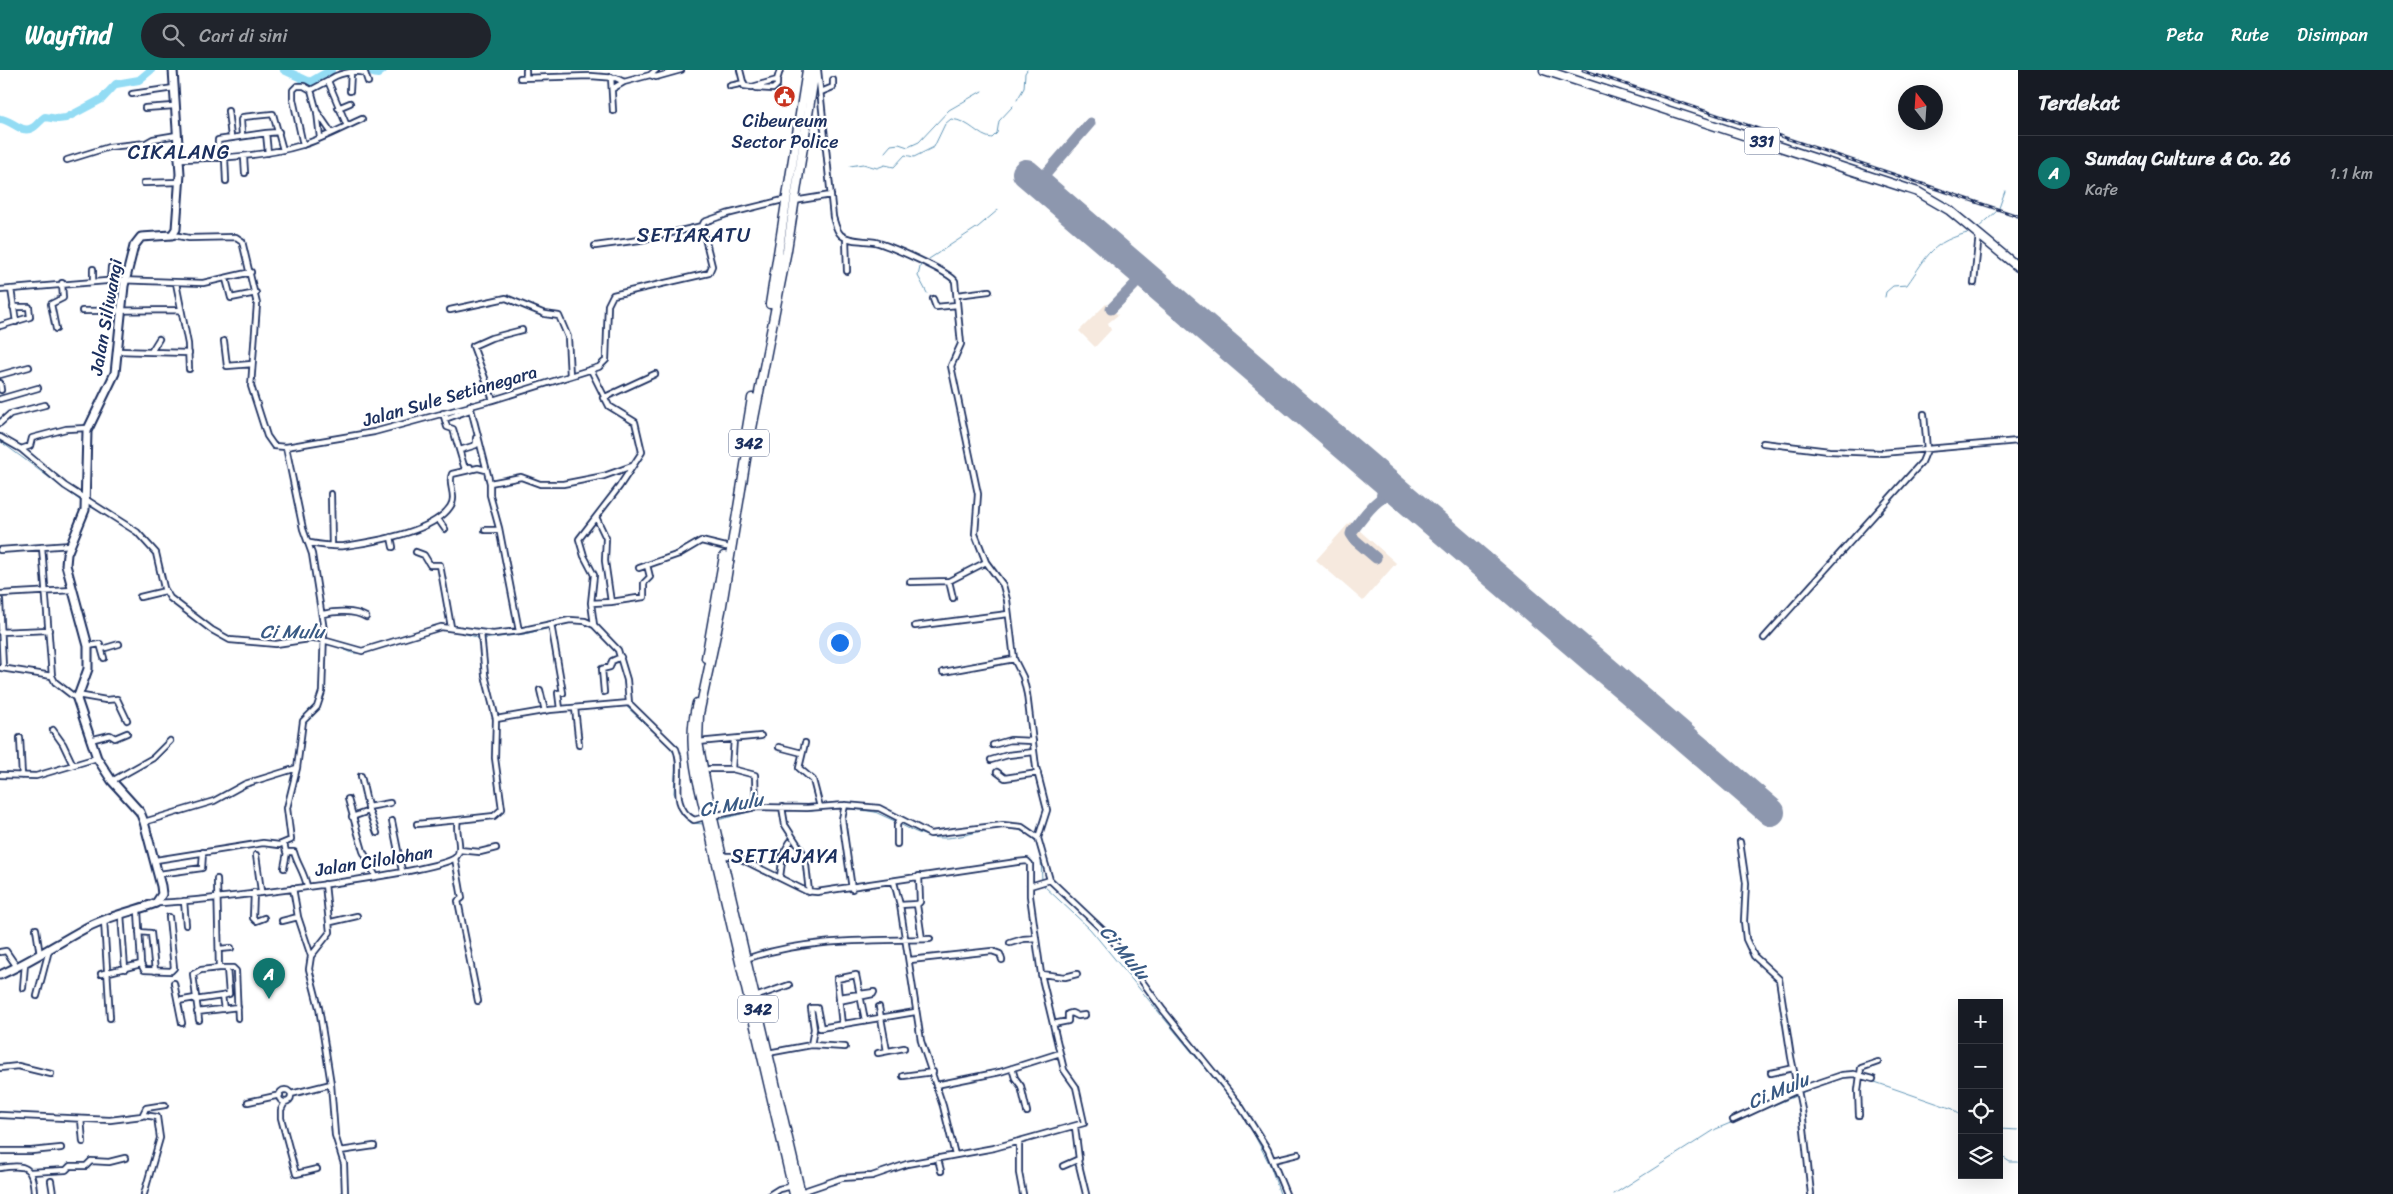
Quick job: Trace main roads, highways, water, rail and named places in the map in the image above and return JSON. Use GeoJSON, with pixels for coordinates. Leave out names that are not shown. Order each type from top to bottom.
{"type":"FeatureCollection","features":[{"type":"Feature","properties":{"kind":"main road","name":"342"},"geometry":{"type":"LineString","coordinates":[[798,153],[807,70]]}},
{"type":"Feature","properties":{"kind":"main road","name":"342"},"geometry":{"type":"LineString","coordinates":[[797,1192],[703,792],[692,753],[694,714],[726,560],[784,249],[798,153],[816,70]]}},
{"type":"Feature","properties":{"kind":"main road","name":"331"},"geometry":{"type":"LineString","coordinates":[[1544,70],[1918,192],[1938,202],[2018,267]]}},
{"type":"Feature","properties":{"kind":"main road","name":"342"},"geometry":{"type":"LineString","coordinates":[[703,792],[698,742],[699,714],[721,611],[726,547],[784,249]]}},
{"type":"Feature","properties":{"kind":"main road","name":"342"},"geometry":{"type":"LineString","coordinates":[[709,820],[722,856],[768,1053],[797,1192]]}},
{"type":"Feature","properties":{"kind":"waterway"},"geometry":{"type":"LineString","coordinates":[[0,119],[20,128],[28,129],[34,127],[45,117],[66,118],[102,99],[116,84],[139,80],[151,70]]}},
{"type":"Feature","properties":{"kind":"waterway"},"geometry":{"type":"LineString","coordinates":[[284,70],[310,82],[331,70]]}},
{"type":"Feature","properties":{"kind":"waterway"},"geometry":{"type":"LineString","coordinates":[[371,70],[373,73],[378,74],[383,70]]}},
{"type":"Feature","properties":{"kind":"waterway"},"geometry":{"type":"LineString","coordinates":[[1017,100],[1024,88],[1027,70]]}},
{"type":"Feature","properties":{"kind":"waterway"},"geometry":{"type":"LineString","coordinates":[[885,152],[891,145],[899,144],[908,147],[919,142],[949,110],[982,91]]}},
{"type":"Feature","properties":{"kind":"waterway"},"geometry":{"type":"LineString","coordinates":[[850,166],[863,164],[877,168],[885,165],[894,167],[905,155],[914,157],[934,147],[945,124],[951,119],[958,120],[982,135],[992,138],[997,133],[999,121],[1013,106]]}},
{"type":"Feature","properties":{"kind":"waterway"},"geometry":{"type":"LineString","coordinates":[[1999,208],[2005,191]]}},
{"type":"Feature","properties":{"kind":"waterway"},"geometry":{"type":"LineString","coordinates":[[929,259],[978,227],[998,210]]}},
{"type":"Feature","properties":{"kind":"waterway"},"geometry":{"type":"LineString","coordinates":[[1978,228],[1997,211]]}},
{"type":"Feature","properties":{"kind":"waterway"},"geometry":{"type":"LineString","coordinates":[[1885,297],[1886,292],[1893,286],[1907,285],[1926,257],[1939,245],[1947,240],[1971,232]]}},
{"type":"Feature","properties":{"kind":"waterway"},"geometry":{"type":"LineString","coordinates":[[921,263],[918,276],[927,293]]}},
{"type":"Feature","properties":{"kind":"waterway","name":"Ci Mulu"},"geometry":{"type":"LineString","coordinates":[[0,441],[82,502]]}},
{"type":"Feature","properties":{"kind":"waterway","name":"Ci Mulu"},"geometry":{"type":"LineString","coordinates":[[87,505],[101,512]]}},
{"type":"Feature","properties":{"kind":"waterway","name":"Ci Mulu"},"geometry":{"type":"LineString","coordinates":[[158,572],[161,590]]}},
{"type":"Feature","properties":{"kind":"waterway","name":"Ci Mulu"},"geometry":{"type":"LineString","coordinates":[[186,613],[205,628],[221,637],[239,643],[263,645]]}},
{"type":"Feature","properties":{"kind":"waterway","name":"Ci Mulu"},"geometry":{"type":"LineString","coordinates":[[554,627],[572,622]]}},
{"type":"Feature","properties":{"kind":"waterway","name":"Ci Mulu"},"geometry":{"type":"LineString","coordinates":[[581,623],[591,627],[606,640]]}},
{"type":"Feature","properties":{"kind":"waterway","name":"Ci Mulu"},"geometry":{"type":"LineString","coordinates":[[483,639],[525,634],[550,628]]}},
{"type":"Feature","properties":{"kind":"waterway","name":"Ci Mulu"},"geometry":{"type":"LineString","coordinates":[[435,631],[443,629]]}},
{"type":"Feature","properties":{"kind":"waterway","name":"Ci Mulu"},"geometry":{"type":"LineString","coordinates":[[457,631],[479,638]]}},
{"type":"Feature","properties":{"kind":"waterway","name":"Ci Mulu"},"geometry":{"type":"LineString","coordinates":[[610,645],[617,654]]}},
{"type":"Feature","properties":{"kind":"waterway","name":"Ci Mulu"},"geometry":{"type":"LineString","coordinates":[[337,646],[352,653],[364,653]]}},
{"type":"Feature","properties":{"kind":"waterway","name":"Ci Mulu"},"geometry":{"type":"LineString","coordinates":[[623,674],[627,707],[669,746],[675,755]]}},
{"type":"Feature","properties":{"kind":"waterway","name":"Ci Mulu"},"geometry":{"type":"LineString","coordinates":[[676,758],[674,793],[683,812]]}},
{"type":"Feature","properties":{"kind":"waterway","name":"Ci Mulu"},"geometry":{"type":"LineString","coordinates":[[784,810],[812,811],[830,808]]}},
{"type":"Feature","properties":{"kind":"waterway","name":"Ci Mulu"},"geometry":{"type":"LineString","coordinates":[[846,808],[875,812],[897,822]]}},
{"type":"Feature","properties":{"kind":"waterway","name":"Ci Mulu"},"geometry":{"type":"LineString","coordinates":[[718,820],[760,809]]}},
{"type":"Feature","properties":{"kind":"waterway","name":"Ci Mulu"},"geometry":{"type":"LineString","coordinates":[[685,816],[691,823],[704,824]]}},
{"type":"Feature","properties":{"kind":"waterway","name":"Ci Mulu"},"geometry":{"type":"LineString","coordinates":[[900,824],[926,836],[937,838],[957,837],[994,828]]}},
{"type":"Feature","properties":{"kind":"waterway","name":"Ci Mulu"},"geometry":{"type":"LineString","coordinates":[[1015,828],[1031,836],[1038,844]]}},
{"type":"Feature","properties":{"kind":"waterway","name":"Ci Mulu"},"geometry":{"type":"LineString","coordinates":[[1041,856],[1042,881]]}},
{"type":"Feature","properties":{"kind":"waterway","name":"Ci Mulu"},"geometry":{"type":"LineString","coordinates":[[1043,885],[1090,929],[1244,1115]]}},
{"type":"Feature","properties":{"kind":"waterway","name":"Ci Mulu"},"geometry":{"type":"LineString","coordinates":[[1801,1093],[1832,1080]]}},
{"type":"Feature","properties":{"kind":"waterway","name":"Ci Mulu"},"geometry":{"type":"LineString","coordinates":[[1872,1081],[1953,1109],[1958,1113]]}},
{"type":"Feature","properties":{"kind":"waterway","name":"Ci Mulu"},"geometry":{"type":"LineString","coordinates":[[1614,1194],[1716,1129],[1798,1095]]}},
{"type":"Feature","properties":{"kind":"waterway","name":"Ci Mulu"},"geometry":{"type":"LineString","coordinates":[[1247,1121],[1270,1165],[1280,1194]]}},
{"type":"Feature","properties":{"kind":"waterway"},"geometry":{"type":"LineString","coordinates":[[2003,1129],[2018,1130]]}},
{"type":"Feature","properties":{"kind":"waterway","name":"Ci Mulu"},"geometry":{"type":"LineString","coordinates":[[2003,1158],[2010,1162],[2018,1162]]}},
{"type":"Feature","properties":{"kind":"railway"},"geometry":{"type":"LineString","coordinates":[[1583,70],[2018,216]]}},
{"type":"Feature","properties":{"kind":"place","name":"Cibeureum Sector Police"},"geometry":{"type":"Point","coordinates":[785,96]}},
{"type":"Feature","properties":{"kind":"place","name":"Sunday Culture & Co. 26"},"geometry":{"type":"Point","coordinates":[269,999]}},
{"type":"Feature","properties":{"kind":"district","name":"CIKALANG"},"geometry":{"type":"Point","coordinates":[179,152]}},
{"type":"Feature","properties":{"kind":"district","name":"SETIARATU"},"geometry":{"type":"Point","coordinates":[694,235]}},
{"type":"Feature","properties":{"kind":"district","name":"SETIAJAYA"},"geometry":{"type":"Point","coordinates":[785,856]}}]}
